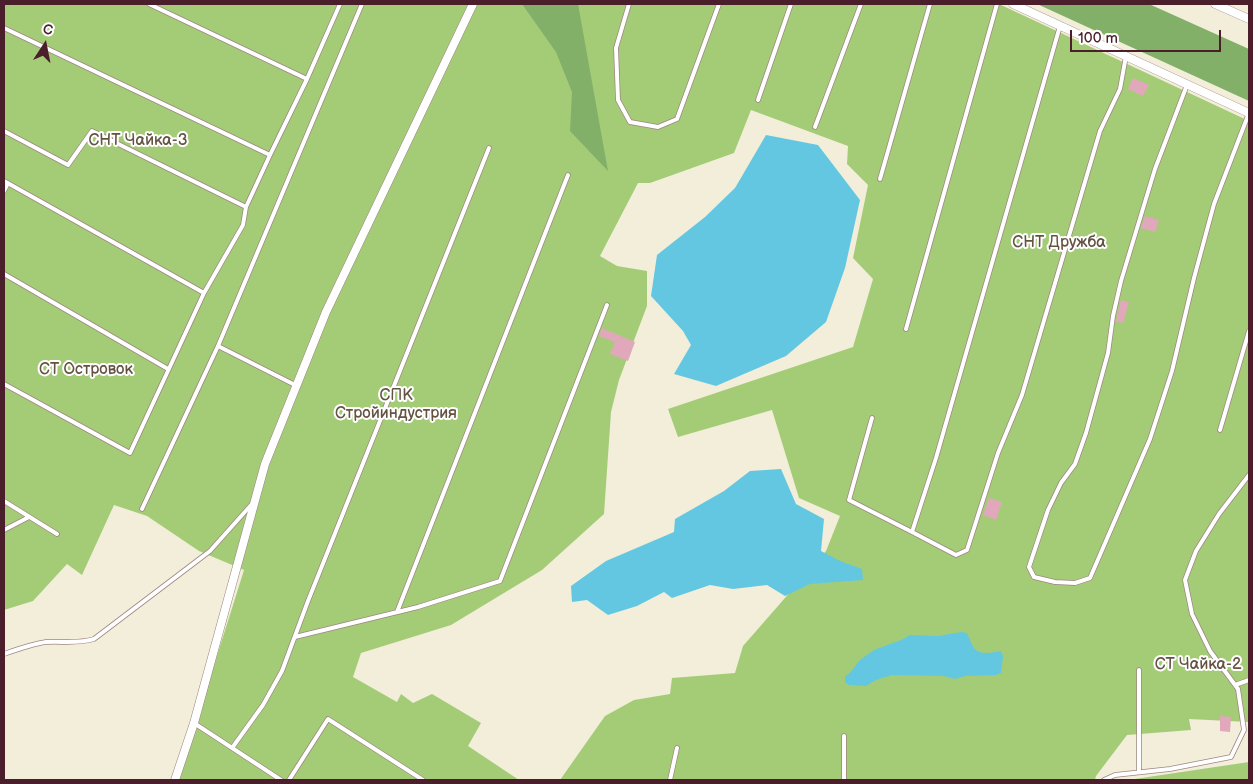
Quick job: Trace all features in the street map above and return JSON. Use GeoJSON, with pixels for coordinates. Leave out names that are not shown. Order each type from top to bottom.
{"type":"FeatureCollection","features":[{"type":"Feature","properties":{"kind":"street"},"geometry":{"type":"LineString","coordinates":[[175,780],[194,723],[265,464],[326,312],[473,4]]}},
{"type":"Feature","properties":{"kind":"street"},"geometry":{"type":"LineString","coordinates":[[1013,4],[1249,113]]}},
{"type":"Feature","properties":{"kind":"street"},"geometry":{"type":"LineString","coordinates":[[1215,4],[1249,18]]}},
{"type":"Feature","properties":{"kind":"lane"},"geometry":{"type":"LineString","coordinates":[[149,4],[307,79]]}},
{"type":"Feature","properties":{"kind":"lane"},"geometry":{"type":"LineString","coordinates":[[4,384],[130,453],[204,293],[243,225],[246,207],[307,79],[340,4]]}},
{"type":"Feature","properties":{"kind":"lane"},"geometry":{"type":"LineString","coordinates":[[142,509],[218,346],[362,4]]}},
{"type":"Feature","properties":{"kind":"lane"},"geometry":{"type":"LineString","coordinates":[[629,4],[616,48],[618,100],[630,122],[658,127],[677,119],[719,4]]}},
{"type":"Feature","properties":{"kind":"lane"},"geometry":{"type":"LineString","coordinates":[[758,100],[791,4]]}},
{"type":"Feature","properties":{"kind":"lane"},"geometry":{"type":"LineString","coordinates":[[815,126],[861,4]]}},
{"type":"Feature","properties":{"kind":"lane"},"geometry":{"type":"LineString","coordinates":[[880,179],[930,4]]}},
{"type":"Feature","properties":{"kind":"lane"},"geometry":{"type":"LineString","coordinates":[[906,329],[997,4]]}},
{"type":"Feature","properties":{"kind":"lane"},"geometry":{"type":"LineString","coordinates":[[912,532],[936,458],[1060,26]]}},
{"type":"Feature","properties":{"kind":"lane"},"geometry":{"type":"LineString","coordinates":[[4,28],[270,155]]}},
{"type":"Feature","properties":{"kind":"lane"},"geometry":{"type":"LineString","coordinates":[[872,418],[849,500],[956,555],[966,550],[998,453],[1022,395],[1100,131],[1120,88],[1126,56]]}},
{"type":"Feature","properties":{"kind":"lane"},"geometry":{"type":"LineString","coordinates":[[1187,84],[1155,170],[1121,281],[1113,316],[1108,353],[1086,433],[1075,464],[1061,483],[1048,510],[1029,567],[1034,577],[1055,582],[1075,583],[1090,578],[1150,439],[1172,371],[1214,204],[1249,113]]}},
{"type":"Feature","properties":{"kind":"lane"},"geometry":{"type":"LineString","coordinates":[[4,131],[68,165],[92,131],[246,207]]}},
{"type":"Feature","properties":{"kind":"lane"},"geometry":{"type":"LineString","coordinates":[[232,748],[263,705],[282,671],[308,601],[489,148]]}},
{"type":"Feature","properties":{"kind":"lane"},"geometry":{"type":"LineString","coordinates":[[397,612],[568,175]]}},
{"type":"Feature","properties":{"kind":"lane"},"geometry":{"type":"LineString","coordinates":[[4,191],[6,182],[204,293]]}},
{"type":"Feature","properties":{"kind":"lane"},"geometry":{"type":"LineString","coordinates":[[4,274],[168,369]]}},
{"type":"Feature","properties":{"kind":"lane"},"geometry":{"type":"LineString","coordinates":[[294,637],[418,607],[500,581],[607,305]]}},
{"type":"Feature","properties":{"kind":"lane"},"geometry":{"type":"LineString","coordinates":[[1220,430],[1249,331]]}},
{"type":"Feature","properties":{"kind":"lane"},"geometry":{"type":"LineString","coordinates":[[218,346],[297,386]]}},
{"type":"Feature","properties":{"kind":"lane"},"geometry":{"type":"LineString","coordinates":[[1104,780],[1115,775],[1170,768],[1231,757],[1244,730],[1238,689],[1210,651],[1192,614],[1185,580],[1196,551],[1219,514],[1249,475]]}},
{"type":"Feature","properties":{"kind":"lane"},"geometry":{"type":"LineString","coordinates":[[4,500],[57,534]]}},
{"type":"Feature","properties":{"kind":"lane"},"geometry":{"type":"LineString","coordinates":[[4,654],[34,644],[85,642],[94,639],[210,551],[254,502]]}},
{"type":"Feature","properties":{"kind":"lane"},"geometry":{"type":"LineString","coordinates":[[4,530],[29,517]]}},
{"type":"Feature","properties":{"kind":"lane"},"geometry":{"type":"LineString","coordinates":[[1139,670],[1139,772]]}},
{"type":"Feature","properties":{"kind":"lane"},"geometry":{"type":"LineString","coordinates":[[1234,685],[1249,680]]}},
{"type":"Feature","properties":{"kind":"lane"},"geometry":{"type":"LineString","coordinates":[[289,780],[328,719],[423,780]]}},
{"type":"Feature","properties":{"kind":"lane"},"geometry":{"type":"LineString","coordinates":[[194,723],[281,780]]}},
{"type":"Feature","properties":{"kind":"lane"},"geometry":{"type":"LineString","coordinates":[[1244,730],[1249,730]]}},
{"type":"Feature","properties":{"kind":"lane"},"geometry":{"type":"LineString","coordinates":[[844,736],[844,780]]}},
{"type":"Feature","properties":{"kind":"lane"},"geometry":{"type":"LineString","coordinates":[[670,780],[677,748]]}},
{"type":"Feature","properties":{"kind":"green space"},"geometry":{"type":"Polygon","coordinates":[[[4,4],[999,4],[1249,121],[1249,722],[1189,719],[1191,730],[1127,735],[1096,776],[1095,780],[560,780],[605,716],[634,700],[670,694],[672,678],[735,673],[743,646],[826,551],[840,516],[799,498],[772,410],[678,437],[668,409],[853,347],[873,279],[853,258],[868,185],[847,164],[848,146],[751,110],[734,153],[650,183],[638,183],[600,256],[617,266],[647,271],[647,306],[619,380],[611,412],[604,514],[542,570],[451,625],[361,653],[353,677],[397,702],[401,694],[413,703],[432,694],[481,723],[468,746],[519,780],[178,780],[244,570],[199,551],[147,516],[114,505],[82,575],[67,564],[33,601],[4,610],[4,4]]]}},
{"type":"Feature","properties":{"kind":"green space"},"geometry":{"type":"Polygon","coordinates":[[[522,4],[578,4],[608,171],[570,131],[572,92],[556,52],[522,4]]]}},
{"type":"Feature","properties":{"kind":"green space"},"geometry":{"type":"Polygon","coordinates":[[[1037,4],[1149,4],[1249,49],[1249,101],[1037,4]]]}},
{"type":"Feature","properties":{"kind":"green space"},"geometry":{"type":"Polygon","coordinates":[[[1249,762],[1249,780],[1128,780],[1249,762]]]}},
{"type":"Feature","properties":{"kind":"water"},"geometry":{"type":"Polygon","coordinates":[[[766,135],[818,145],[860,200],[845,268],[826,322],[786,356],[716,386],[674,374],[691,345],[683,331],[651,296],[657,255],[705,217],[735,188],[766,135]]]}},
{"type":"Feature","properties":{"kind":"water"},"geometry":{"type":"Polygon","coordinates":[[[781,469],[796,504],[824,519],[821,551],[840,561],[862,569],[863,580],[810,584],[785,596],[767,585],[733,589],[710,585],[672,598],[664,592],[637,606],[608,615],[587,600],[572,602],[571,586],[606,561],[674,532],[675,519],[724,491],[750,471],[781,469]]]}},
{"type":"Feature","properties":{"kind":"water"},"geometry":{"type":"Polygon","coordinates":[[[961,632],[967,633],[974,648],[980,652],[1001,651],[1003,656],[1001,673],[996,675],[965,676],[955,679],[944,676],[892,675],[876,680],[866,686],[849,685],[845,682],[845,676],[849,674],[860,660],[874,650],[910,635],[938,636],[961,632]]]}},
{"type":"Feature","properties":{"kind":"building"},"geometry":{"type":"Polygon","coordinates":[[[1133,78],[1149,85],[1143,96],[1128,89],[1133,78]]]}},
{"type":"Feature","properties":{"kind":"building"},"geometry":{"type":"Polygon","coordinates":[[[1145,216],[1159,220],[1155,232],[1141,228],[1145,216]]]}},
{"type":"Feature","properties":{"kind":"building"},"geometry":{"type":"Polygon","coordinates":[[[1121,300],[1129,302],[1123,323],[1116,321],[1121,300]]]}},
{"type":"Feature","properties":{"kind":"building"},"geometry":{"type":"Polygon","coordinates":[[[602,328],[635,342],[628,361],[610,354],[615,342],[599,336],[602,328]]]}},
{"type":"Feature","properties":{"kind":"building"},"geometry":{"type":"Polygon","coordinates":[[[989,498],[1002,502],[996,520],[983,515],[989,498]]]}},
{"type":"Feature","properties":{"kind":"building"},"geometry":{"type":"Polygon","coordinates":[[[1220,716],[1231,717],[1230,732],[1220,731],[1220,716]]]}},
{"type":"Feature","properties":{"kind":"park label","name":"СНТ Чайка-3"},"geometry":{"type":"Point","coordinates":[138,141]}},
{"type":"Feature","properties":{"kind":"park label","name":"СНТ Дружба"},"geometry":{"type":"Point","coordinates":[1059,243]}},
{"type":"Feature","properties":{"kind":"park label","name":"СТ Островок"},"geometry":{"type":"Point","coordinates":[86,370]}},
{"type":"Feature","properties":{"kind":"park label","name":"СПК Стройиндустрия"},"geometry":{"type":"Point","coordinates":[396,405]}},
{"type":"Feature","properties":{"kind":"park label","name":"СТ Чайка-2"},"geometry":{"type":"Point","coordinates":[1198,665]}}]}
